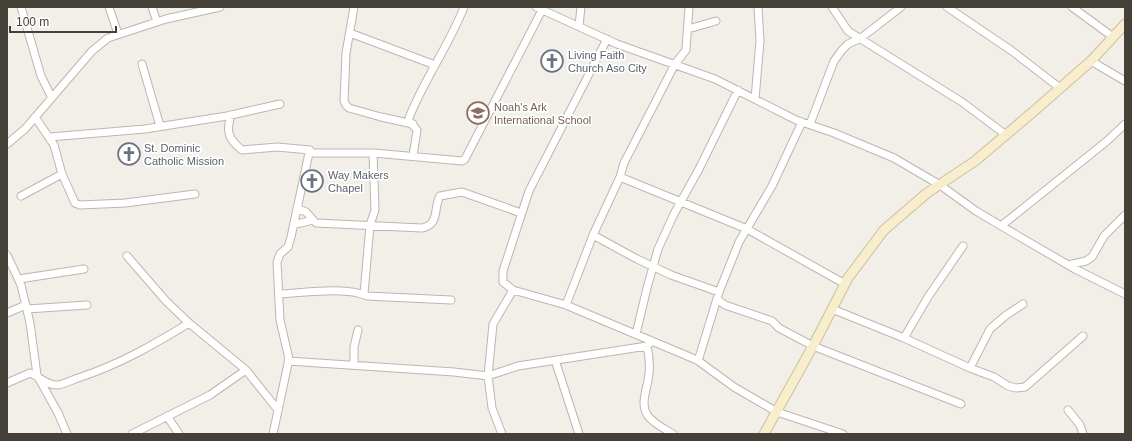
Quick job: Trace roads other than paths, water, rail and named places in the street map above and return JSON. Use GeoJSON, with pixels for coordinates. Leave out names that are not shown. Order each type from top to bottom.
{"type":"FeatureCollection","features":[{"type":"Feature","properties":{"kind":"street"},"geometry":{"type":"LineString","coordinates":[[21,7],[42,76],[52,98]]}},
{"type":"Feature","properties":{"kind":"street"},"geometry":{"type":"LineString","coordinates":[[109,7],[118,34]]}},
{"type":"Feature","properties":{"kind":"street"},"geometry":{"type":"LineString","coordinates":[[152,7],[157,22]]}},
{"type":"Feature","properties":{"kind":"street"},"geometry":{"type":"LineString","coordinates":[[7,144],[25,129],[92,51],[108,38],[157,22],[220,7]]}},
{"type":"Feature","properties":{"kind":"street"},"geometry":{"type":"LineString","coordinates":[[354,7],[345,69],[344,101],[346,105],[349,108],[380,117],[413,124]]}},
{"type":"Feature","properties":{"kind":"street"},"geometry":{"type":"LineString","coordinates":[[413,156],[417,130],[409,121],[410,115],[456,27],[464,7]]}},
{"type":"Feature","properties":{"kind":"street"},"geometry":{"type":"LineString","coordinates":[[579,26],[581,7]]}},
{"type":"Feature","properties":{"kind":"street"},"geometry":{"type":"LineString","coordinates":[[566,305],[593,235],[620,177],[624,163],[675,64],[686,50],[689,7]]}},
{"type":"Feature","properties":{"kind":"street"},"geometry":{"type":"LineString","coordinates":[[755,99],[760,41],[758,7]]}},
{"type":"Feature","properties":{"kind":"street"},"geometry":{"type":"LineString","coordinates":[[832,7],[848,31],[962,102],[1006,135]]}},
{"type":"Feature","properties":{"kind":"street"},"geometry":{"type":"LineString","coordinates":[[810,124],[834,61],[842,50],[848,44],[861,38],[901,7]]}},
{"type":"Feature","properties":{"kind":"street"},"geometry":{"type":"LineString","coordinates":[[947,7],[1012,51],[1060,88]]}},
{"type":"Feature","properties":{"kind":"street"},"geometry":{"type":"LineString","coordinates":[[1072,7],[1113,37]]}},
{"type":"Feature","properties":{"kind":"street"},"geometry":{"type":"LineString","coordinates":[[231,115],[228,126],[232,142],[242,150],[277,147],[310,150],[311,152],[373,153],[462,161],[465,159],[539,8],[618,44],[715,79],[802,122],[834,133],[894,158],[940,184],[976,211],[1001,226],[1068,265],[1125,294]]}},
{"type":"Feature","properties":{"kind":"street"},"geometry":{"type":"LineString","coordinates":[[688,29],[716,21]]}},
{"type":"Feature","properties":{"kind":"street"},"geometry":{"type":"LineString","coordinates":[[764,434],[813,346],[848,278],[884,230],[927,193],[975,161],[1006,135],[1091,61],[1125,24]]}},
{"type":"Feature","properties":{"kind":"street"},"geometry":{"type":"LineString","coordinates":[[848,31],[848,44]]}},
{"type":"Feature","properties":{"kind":"street"},"geometry":{"type":"LineString","coordinates":[[350,33],[435,65]]}},
{"type":"Feature","properties":{"kind":"street"},"geometry":{"type":"LineString","coordinates":[[607,39],[532,184],[521,213],[503,271],[504,282],[514,290],[566,305],[636,334],[649,343],[698,361],[734,387],[777,412],[843,434]]}},
{"type":"Feature","properties":{"kind":"street"},"geometry":{"type":"LineString","coordinates":[[1091,61],[1125,81]]}},
{"type":"Feature","properties":{"kind":"street"},"geometry":{"type":"LineString","coordinates":[[142,64],[160,126]]}},
{"type":"Feature","properties":{"kind":"street"},"geometry":{"type":"LineString","coordinates":[[636,334],[658,249],[680,202],[699,169],[738,90]]}},
{"type":"Feature","properties":{"kind":"street"},"geometry":{"type":"LineString","coordinates":[[50,137],[160,126],[231,115],[280,104]]}},
{"type":"Feature","properties":{"kind":"street"},"geometry":{"type":"LineString","coordinates":[[35,117],[54,144],[62,174],[75,203],[80,205],[125,203],[195,194]]}},
{"type":"Feature","properties":{"kind":"street"},"geometry":{"type":"LineString","coordinates":[[698,361],[719,292],[739,242],[772,186],[802,122]]}},
{"type":"Feature","properties":{"kind":"street"},"geometry":{"type":"LineString","coordinates":[[1001,226],[1107,141],[1125,124]]}},
{"type":"Feature","properties":{"kind":"street"},"geometry":{"type":"LineString","coordinates":[[273,434],[288,361],[280,320],[277,262],[280,254],[288,247],[307,156],[308,153],[311,152]]}},
{"type":"Feature","properties":{"kind":"street"},"geometry":{"type":"LineString","coordinates":[[364,294],[370,225],[376,202],[373,153]]}},
{"type":"Feature","properties":{"kind":"street"},"geometry":{"type":"LineString","coordinates":[[21,196],[62,174]]}},
{"type":"Feature","properties":{"kind":"street"},"geometry":{"type":"LineString","coordinates":[[620,177],[747,229],[845,284]]}},
{"type":"Feature","properties":{"kind":"street"},"geometry":{"type":"LineString","coordinates":[[297,208],[306,212],[316,223],[416,228],[429,227],[435,218],[440,196],[458,192],[521,213]]}},
{"type":"Feature","properties":{"kind":"street"},"geometry":{"type":"LineString","coordinates":[[1068,265],[1086,261],[1092,257],[1104,236],[1125,215]]}},
{"type":"Feature","properties":{"kind":"street"},"geometry":{"type":"LineString","coordinates":[[294,224],[313,220]]}},
{"type":"Feature","properties":{"kind":"street"},"geometry":{"type":"LineString","coordinates":[[593,235],[653,267],[719,292]]}},
{"type":"Feature","properties":{"kind":"street"},"geometry":{"type":"LineString","coordinates":[[904,338],[928,297],[963,246]]}},
{"type":"Feature","properties":{"kind":"street"},"geometry":{"type":"LineString","coordinates":[[7,255],[21,285],[30,323],[37,375],[58,414],[66,434]]}},
{"type":"Feature","properties":{"kind":"street"},"geometry":{"type":"LineString","coordinates":[[127,256],[166,301],[189,323],[246,370],[278,410]]}},
{"type":"Feature","properties":{"kind":"street"},"geometry":{"type":"LineString","coordinates":[[18,279],[84,268]]}},
{"type":"Feature","properties":{"kind":"street"},"geometry":{"type":"LineString","coordinates":[[502,434],[492,408],[488,376],[493,324],[514,290]]}},
{"type":"Feature","properties":{"kind":"street"},"geometry":{"type":"LineString","coordinates":[[279,294],[335,291],[364,294],[367,296],[451,300]]}},
{"type":"Feature","properties":{"kind":"street"},"geometry":{"type":"LineString","coordinates":[[717,299],[725,305],[772,321],[779,328],[813,346],[961,404]]}},
{"type":"Feature","properties":{"kind":"street"},"geometry":{"type":"LineString","coordinates":[[970,368],[990,329],[1005,316],[1023,304]]}},
{"type":"Feature","properties":{"kind":"street"},"geometry":{"type":"LineString","coordinates":[[7,313],[26,307],[87,305]]}},
{"type":"Feature","properties":{"kind":"street"},"geometry":{"type":"LineString","coordinates":[[832,309],[904,338],[970,368],[994,377],[1008,386],[1016,388],[1025,387],[1084,336]]}},
{"type":"Feature","properties":{"kind":"street"},"geometry":{"type":"LineString","coordinates":[[7,383],[30,373],[37,375],[46,383],[57,385],[103,369],[151,346],[189,323]]}},
{"type":"Feature","properties":{"kind":"street"},"geometry":{"type":"LineString","coordinates":[[354,365],[354,347],[358,330]]}},
{"type":"Feature","properties":{"kind":"street"},"geometry":{"type":"LineString","coordinates":[[288,361],[454,372],[488,376],[518,366],[649,343]]}},
{"type":"Feature","properties":{"kind":"street"},"geometry":{"type":"LineString","coordinates":[[649,343],[649,375],[644,399],[645,409],[647,415],[652,420],[673,434]]}},
{"type":"Feature","properties":{"kind":"street"},"geometry":{"type":"LineString","coordinates":[[555,360],[579,434]]}},
{"type":"Feature","properties":{"kind":"street"},"geometry":{"type":"LineString","coordinates":[[132,434],[210,395],[246,370]]}},
{"type":"Feature","properties":{"kind":"street"},"geometry":{"type":"LineString","coordinates":[[1068,410],[1080,425],[1083,434]]}},
{"type":"Feature","properties":{"kind":"street"},"geometry":{"type":"LineString","coordinates":[[168,416],[179,434]]}},
{"type":"Feature","properties":{"kind":"place","name":"Living Faith Church Aso City"},"geometry":{"type":"Point","coordinates":[552,61]}},
{"type":"Feature","properties":{"kind":"place","name":"Noah's Ark International School"},"geometry":{"type":"Point","coordinates":[478,113]}},
{"type":"Feature","properties":{"kind":"place","name":"St. Dominic Catholic Mission"},"geometry":{"type":"Point","coordinates":[129,154]}},
{"type":"Feature","properties":{"kind":"place","name":"Way Makers Chapel"},"geometry":{"type":"Point","coordinates":[312,181]}}]}
